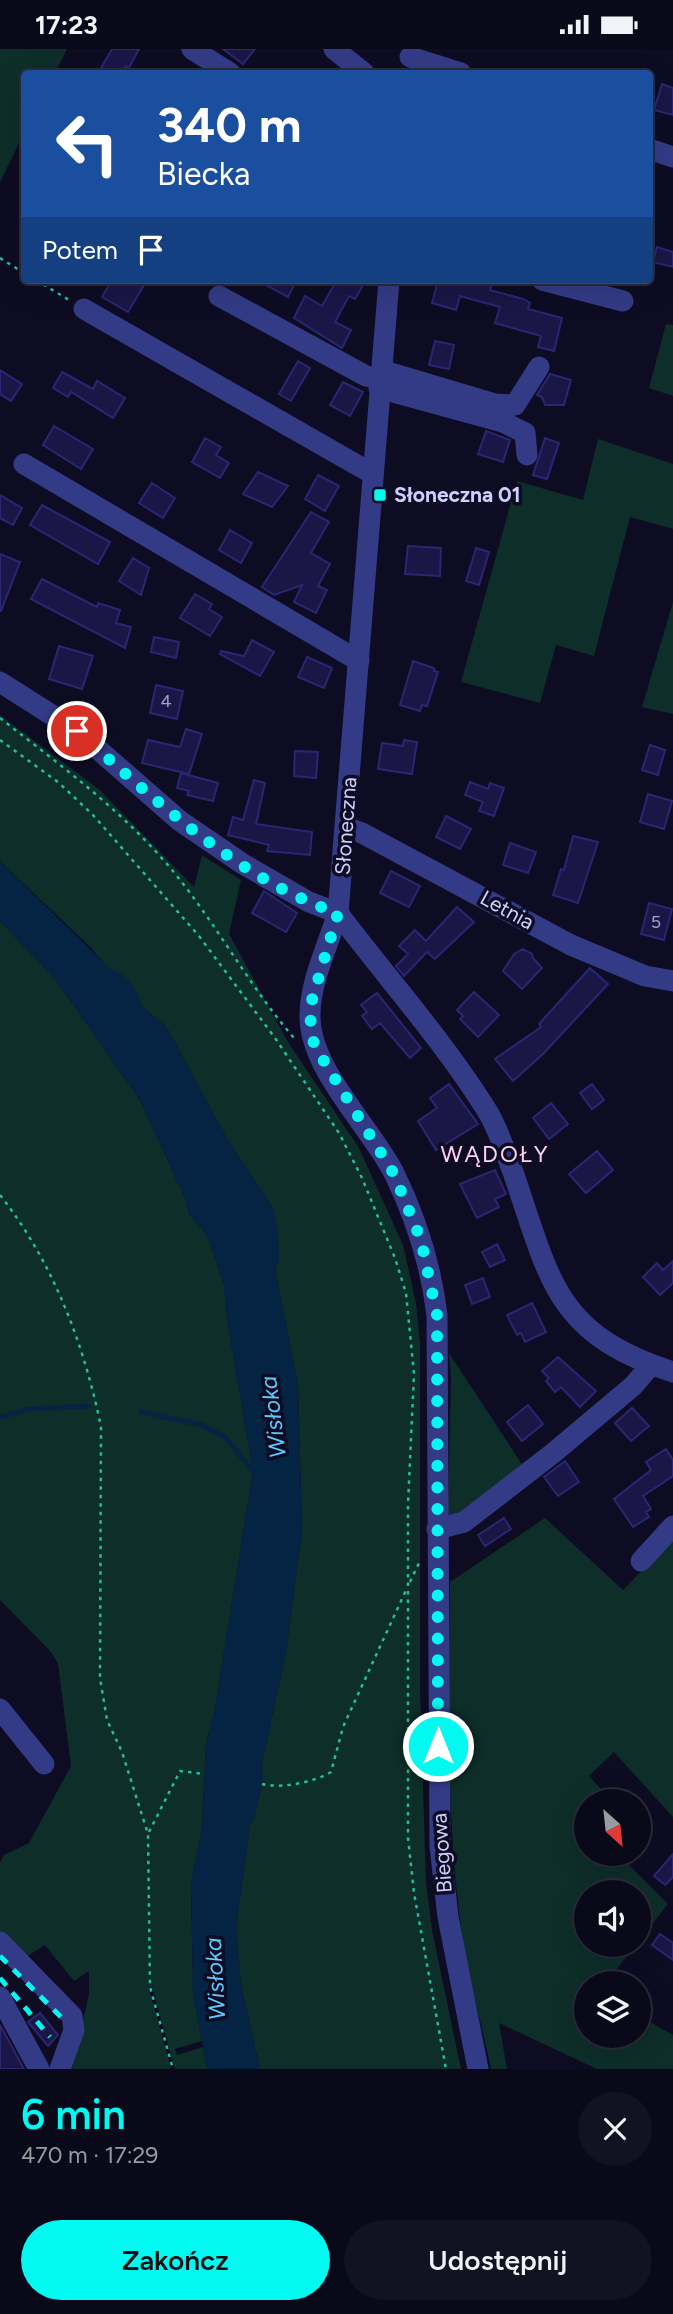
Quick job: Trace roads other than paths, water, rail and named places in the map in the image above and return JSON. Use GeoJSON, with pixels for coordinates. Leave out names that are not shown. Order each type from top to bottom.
{"type":"FeatureCollection","features":[{"type":"Feature","properties":{"kind":"street"},"geometry":{"type":"LineString","coordinates":[[192,49],[225,70]]}},
{"type":"Feature","properties":{"kind":"street"},"geometry":{"type":"LineString","coordinates":[[334,49],[360,70]]}},
{"type":"Feature","properties":{"kind":"street"},"geometry":{"type":"LineString","coordinates":[[411,65],[442,70]]}},
{"type":"Feature","properties":{"kind":"street"},"geometry":{"type":"LineString","coordinates":[[653,150],[673,156]]}},
{"type":"Feature","properties":{"kind":"street","name":"Słoneczna"},"geometry":{"type":"LineString","coordinates":[[338,913],[389,284]]}},
{"type":"Feature","properties":{"kind":"street"},"geometry":{"type":"LineString","coordinates":[[557,284],[623,301]]}},
{"type":"Feature","properties":{"kind":"street"},"geometry":{"type":"LineString","coordinates":[[219,296],[366,376],[495,404],[515,405],[539,367]]}},
{"type":"Feature","properties":{"kind":"street"},"geometry":{"type":"LineString","coordinates":[[84,309],[372,473]]}},
{"type":"Feature","properties":{"kind":"street"},"geometry":{"type":"LineString","coordinates":[[380,379],[503,422],[525,433],[527,455]]}},
{"type":"Feature","properties":{"kind":"street"},"geometry":{"type":"LineString","coordinates":[[24,464],[359,661]]}},
{"type":"Feature","properties":{"kind":"street"},"geometry":{"type":"LineString","coordinates":[[0,682],[77,731],[191,828],[287,889],[338,913],[452,1058],[488,1112],[548,1272],[569,1311],[585,1328],[611,1346],[673,1372]]}},
{"type":"Feature","properties":{"kind":"street","name":"Letnia"},"geometry":{"type":"LineString","coordinates":[[345,827],[362,832],[582,950],[645,976],[673,981]]}},
{"type":"Feature","properties":{"kind":"street","name":"Biegowa"},"geometry":{"type":"LineString","coordinates":[[338,913],[312,1000],[312,1033],[324,1065],[394,1174],[417,1227],[428,1264],[439,1348],[437,1529],[440,1863],[478,2069]]}},
{"type":"Feature","properties":{"kind":"street"},"geometry":{"type":"LineString","coordinates":[[437,1529],[464,1522],[552,1454],[633,1386],[651,1365]]}},
{"type":"Feature","properties":{"kind":"street"},"geometry":{"type":"LineString","coordinates":[[642,1560],[673,1526]]}},
{"type":"Feature","properties":{"kind":"street"},"geometry":{"type":"LineString","coordinates":[[0,1709],[44,1764]]}},
{"type":"Feature","properties":{"kind":"street"},"geometry":{"type":"LineString","coordinates":[[0,1942],[72,2017],[74,2030],[60,2069]]}},
{"type":"Feature","properties":{"kind":"street"},"geometry":{"type":"LineString","coordinates":[[0,1997],[39,2069]]}},
{"type":"Feature","properties":{"kind":"water","name":"Wisłoka"},"geometry":{"type":"Polygon","coordinates":[[[0,861],[109,968],[125,978],[135,988],[141,1006],[166,1026],[226,1137],[272,1206],[278,1229],[279,1258],[275,1269],[298,1386],[302,1531],[286,1651],[262,1764],[263,1780],[253,1822],[250,1824],[236,1928],[241,1985],[260,2069],[207,2069],[193,1993],[191,1884],[202,1828],[206,1743],[214,1714],[253,1472],[224,1285],[208,1237],[189,1214],[185,1198],[140,1100],[56,980],[0,921],[0,861]]]}},
{"type":"Feature","properties":{"kind":"waterway"},"geometry":{"type":"LineString","coordinates":[[0,1417],[30,1409],[88,1406]]}},
{"type":"Feature","properties":{"kind":"waterway"},"geometry":{"type":"LineString","coordinates":[[141,1412],[202,1425],[225,1437],[258,1477]]}},
{"type":"Feature","properties":{"kind":"railway"},"geometry":{"type":"LineString","coordinates":[[0,1956],[65,2021]]}},
{"type":"Feature","properties":{"kind":"railway"},"geometry":{"type":"LineString","coordinates":[[0,1978],[50,2037]]}},
{"type":"Feature","properties":{"kind":"place","name":"Słoneczna 01"},"geometry":{"type":"Point","coordinates":[380,495]}},
{"type":"Feature","properties":{"kind":"district","name":"WĄDOŁY"},"geometry":{"type":"Point","coordinates":[495,1154]}}]}
